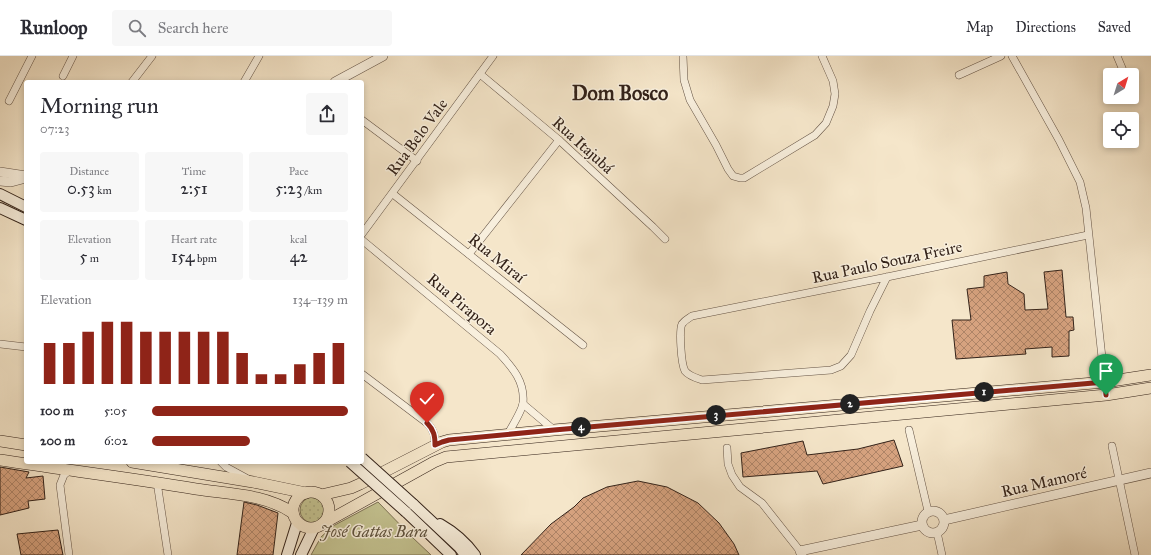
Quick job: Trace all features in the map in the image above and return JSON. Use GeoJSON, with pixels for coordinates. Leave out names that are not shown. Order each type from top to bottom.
{"type":"FeatureCollection","features":[{"type":"Feature","properties":{"kind":"main road"},"geometry":{"type":"LineString","coordinates":[[3,196],[24,206]]}},
{"type":"Feature","properties":{"kind":"main road"},"geometry":{"type":"LineString","coordinates":[[0,208],[24,219]]}},
{"type":"Feature","properties":{"kind":"main road"},"geometry":{"type":"LineString","coordinates":[[321,495],[351,488],[435,445],[449,440],[1105,382],[1151,374]]}},
{"type":"Feature","properties":{"kind":"main road"},"geometry":{"type":"LineString","coordinates":[[28,464],[157,482],[264,500],[284,507],[302,526],[314,528],[434,462],[446,457],[1106,395],[1151,388]]}},
{"type":"Feature","properties":{"kind":"main road"},"geometry":{"type":"LineString","coordinates":[[0,441],[24,445]]}},
{"type":"Feature","properties":{"kind":"main road"},"geometry":{"type":"LineString","coordinates":[[0,460],[24,463]]}},
{"type":"Feature","properties":{"kind":"main road"},"geometry":{"type":"LineString","coordinates":[[364,460],[459,547],[465,555]]}},
{"type":"Feature","properties":{"kind":"main road"},"geometry":{"type":"LineString","coordinates":[[144,464],[311,492],[321,495],[325,498],[329,508],[329,513],[324,523]]}},
{"type":"Feature","properties":{"kind":"main road"},"geometry":{"type":"LineString","coordinates":[[352,464],[451,555]]}},
{"type":"Feature","properties":{"kind":"main road"},"geometry":{"type":"LineString","coordinates":[[287,555],[295,518],[294,503],[297,498],[306,492]]}},
{"type":"Feature","properties":{"kind":"main road"},"geometry":{"type":"LineString","coordinates":[[425,515],[453,532],[466,543],[475,555]]}},
{"type":"Feature","properties":{"kind":"main road"},"geometry":{"type":"LineString","coordinates":[[302,555],[314,528]]}},
{"type":"Feature","properties":{"kind":"street"},"geometry":{"type":"LineString","coordinates":[[9,101],[32,56]]}},
{"type":"Feature","properties":{"kind":"street"},"geometry":{"type":"LineString","coordinates":[[63,76],[73,56]]}},
{"type":"Feature","properties":{"kind":"street"},"geometry":{"type":"LineString","coordinates":[[134,80],[152,56]]}},
{"type":"Feature","properties":{"kind":"street"},"geometry":{"type":"LineString","coordinates":[[245,80],[259,56]]}},
{"type":"Feature","properties":{"kind":"street"},"geometry":{"type":"LineString","coordinates":[[339,80],[383,56]]}},
{"type":"Feature","properties":{"kind":"street","name":"Rua Belo Vale"},"geometry":{"type":"LineString","coordinates":[[364,231],[493,56]]}},
{"type":"Feature","properties":{"kind":"street"},"geometry":{"type":"LineString","coordinates":[[683,56],[684,80],[690,100],[728,169],[733,176],[740,178],[744,178],[815,135],[826,123],[833,106],[835,94],[832,81],[822,56]]}},
{"type":"Feature","properties":{"kind":"street"},"geometry":{"type":"LineString","coordinates":[[959,75],[1001,56]]}},
{"type":"Feature","properties":{"kind":"street"},"geometry":{"type":"LineString","coordinates":[[1012,56],[1059,140],[1080,182],[1086,208],[1106,395]]}},
{"type":"Feature","properties":{"kind":"street"},"geometry":{"type":"LineString","coordinates":[[1117,56],[1122,68]]}},
{"type":"Feature","properties":{"kind":"street","name":"Rua Itajubá"},"geometry":{"type":"LineString","coordinates":[[480,74],[558,140],[665,239]]}},
{"type":"Feature","properties":{"kind":"street"},"geometry":{"type":"LineString","coordinates":[[364,121],[417,160]]}},
{"type":"Feature","properties":{"kind":"street"},"geometry":{"type":"LineString","coordinates":[[469,254],[558,140]]}},
{"type":"Feature","properties":{"kind":"street"},"geometry":{"type":"LineString","coordinates":[[0,172],[24,177]]}},
{"type":"Feature","properties":{"kind":"street"},"geometry":{"type":"LineString","coordinates":[[3,196],[4,189],[8,183],[24,178]]}},
{"type":"Feature","properties":{"kind":"street"},"geometry":{"type":"LineString","coordinates":[[0,181],[11,182]]}},
{"type":"Feature","properties":{"kind":"street","name":"Rua Miraí"},"geometry":{"type":"LineString","coordinates":[[393,194],[582,345]]}},
{"type":"Feature","properties":{"kind":"street","name":"Rua Paulo Souza Freire"},"geometry":{"type":"LineString","coordinates":[[887,277],[851,355],[841,366],[831,370],[714,380],[702,380],[693,377],[685,371],[680,332],[682,324],[692,316],[1088,235]]}},
{"type":"Feature","properties":{"kind":"street","name":"Rua Pirapora"},"geometry":{"type":"LineString","coordinates":[[364,242],[500,354],[513,368],[520,380],[523,404]]}},
{"type":"Feature","properties":{"kind":"street"},"geometry":{"type":"LineString","coordinates":[[0,344],[24,347]]}},
{"type":"Feature","properties":{"kind":"street"},"geometry":{"type":"LineString","coordinates":[[364,376],[427,423],[432,428],[435,436],[435,445]]}},
{"type":"Feature","properties":{"kind":"street"},"geometry":{"type":"LineString","coordinates":[[508,434],[523,404],[554,430]]}},
{"type":"Feature","properties":{"kind":"street"},"geometry":{"type":"LineString","coordinates":[[909,430],[928,512]]}},
{"type":"Feature","properties":{"kind":"street"},"geometry":{"type":"LineString","coordinates":[[1112,446],[1136,555]]}},
{"type":"Feature","properties":{"kind":"street"},"geometry":{"type":"LineString","coordinates":[[727,448],[728,464],[732,475],[740,487],[762,503],[801,553],[922,525]]}},
{"type":"Feature","properties":{"kind":"street"},"geometry":{"type":"LineString","coordinates":[[223,464],[253,482]]}},
{"type":"Feature","properties":{"kind":"street"},"geometry":{"type":"LineString","coordinates":[[70,470],[64,475],[60,485],[70,555]]}},
{"type":"Feature","properties":{"kind":"street","name":"Rua Mamoré"},"geometry":{"type":"LineString","coordinates":[[944,520],[1151,473]]}},
{"type":"Feature","properties":{"kind":"street"},"geometry":{"type":"LineString","coordinates":[[157,482],[168,555]]}},
{"type":"Feature","properties":{"kind":"street"},"geometry":{"type":"LineString","coordinates":[[934,510],[939,512],[944,520],[942,529],[937,532],[929,532],[925,530],[922,525],[923,516],[934,510]]}},
{"type":"Feature","properties":{"kind":"street"},"geometry":{"type":"LineString","coordinates":[[937,532],[942,555]]}},
{"type":"Feature","properties":{"kind":"green space"},"geometry":{"type":"Polygon","coordinates":[[[313,497],[322,501],[326,510],[322,519],[313,523],[304,519],[300,510],[304,501],[313,497]]]}},
{"type":"Feature","properties":{"kind":"green space","name":"José Gattas Bara"},"geometry":{"type":"Polygon","coordinates":[[[378,502],[431,555],[311,555],[321,537],[333,526],[378,502]]]}},
{"type":"Feature","properties":{"kind":"building"},"geometry":{"type":"Polygon","coordinates":[[[1062,270],[1066,317],[1073,317],[1074,330],[1069,331],[1069,356],[1052,357],[1052,347],[1025,349],[1026,354],[956,359],[952,320],[971,320],[967,289],[984,287],[984,276],[1007,272],[1008,284],[1024,294],[1025,310],[1048,309],[1044,272],[1062,270]]]}},
{"type":"Feature","properties":{"kind":"building"},"geometry":{"type":"Polygon","coordinates":[[[894,440],[903,466],[823,484],[817,471],[743,477],[741,453],[803,441],[807,455],[858,449],[894,440]]]}},
{"type":"Feature","properties":{"kind":"building"},"geometry":{"type":"Polygon","coordinates":[[[0,467],[29,472],[26,478],[43,476],[45,499],[28,501],[29,508],[0,515],[0,467]]]}},
{"type":"Feature","properties":{"kind":"building"},"geometry":{"type":"Polygon","coordinates":[[[638,481],[667,487],[698,503],[719,523],[734,544],[739,555],[521,555],[551,524],[574,507],[583,498],[607,487],[638,481]]]}},
{"type":"Feature","properties":{"kind":"building"},"geometry":{"type":"Polygon","coordinates":[[[244,502],[278,513],[273,555],[237,555],[244,502]]]}},
{"type":"Feature","properties":{"kind":"building"},"geometry":{"type":"Polygon","coordinates":[[[58,530],[63,555],[21,555],[17,534],[58,530]]]}},
{"type":"Feature","properties":{"kind":"district","name":"Dom Bosco"},"geometry":{"type":"Point","coordinates":[620,93]}},
{"type":"Feature","properties":{"kind":"route"},"geometry":{"type":"LineString","coordinates":[[427,423],[432,428],[435,436],[435,445],[449,440],[554,430],[1105,382],[1106,395]]}}]}
